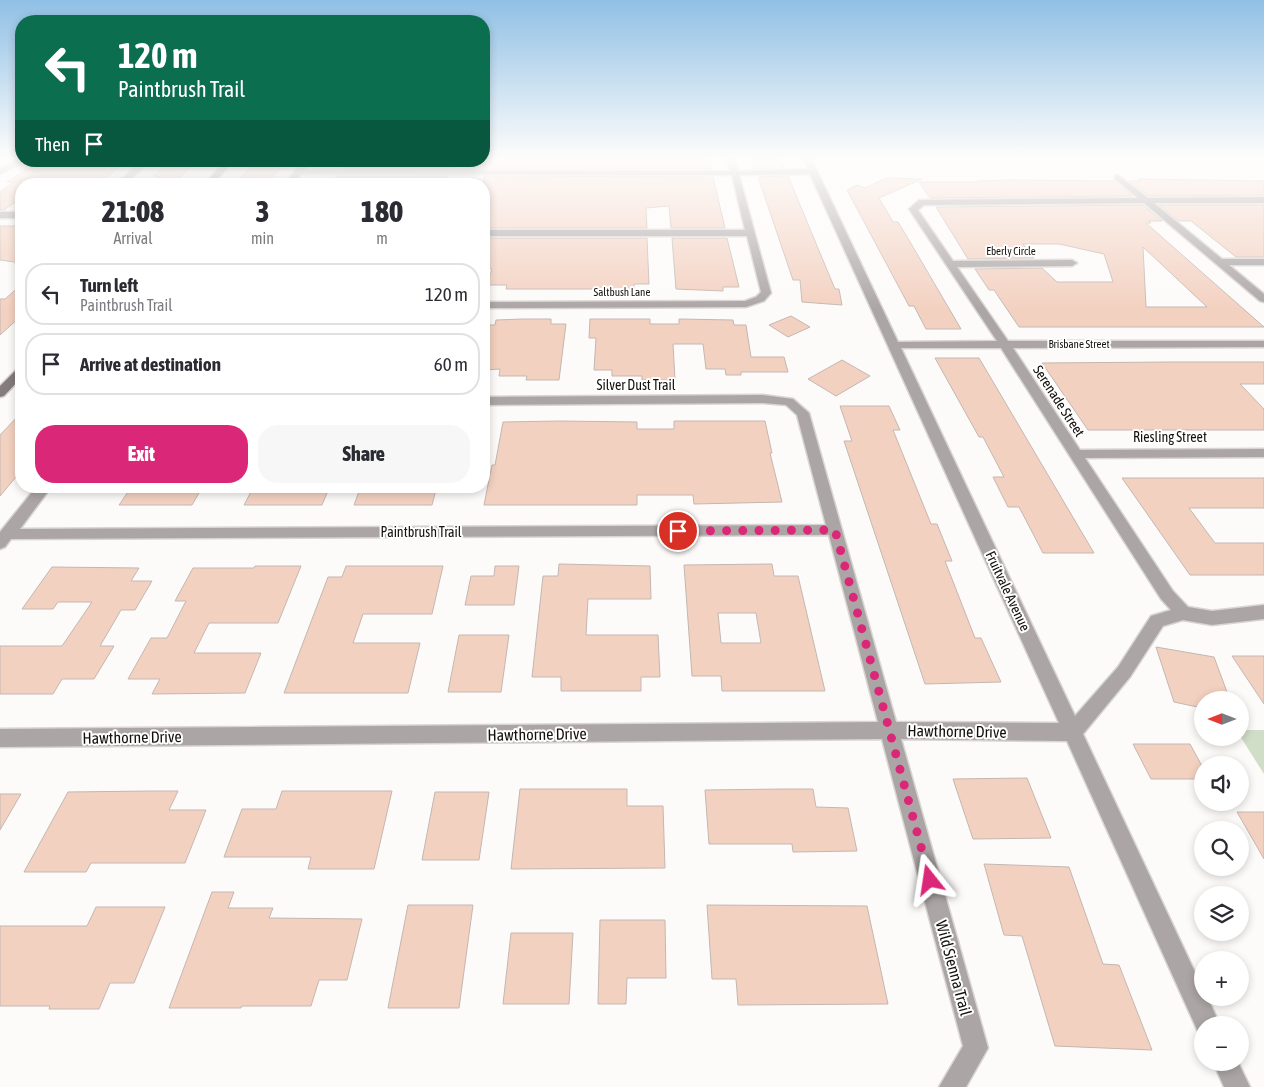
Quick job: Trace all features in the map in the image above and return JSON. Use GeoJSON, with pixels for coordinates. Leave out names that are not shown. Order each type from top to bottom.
{"type":"FeatureCollection","features":[{"type":"Feature","properties":{"kind":"street"},"geometry":{"type":"LineString","coordinates":[[490,233],[750,233],[744,209]]}},
{"type":"Feature","properties":{"kind":"street","name":"Fruitvale Avenue"},"geometry":{"type":"LineString","coordinates":[[832,209],[1204,1016]]}},
{"type":"Feature","properties":{"kind":"street","name":"Serenade Street"},"geometry":{"type":"LineString","coordinates":[[913,209],[1005,345],[1167,594],[1183,612]]}},
{"type":"Feature","properties":{"kind":"street"},"geometry":{"type":"LineString","coordinates":[[1155,209],[1264,299]]}},
{"type":"Feature","properties":{"kind":"street"},"geometry":{"type":"LineString","coordinates":[[0,215],[15,215]]}},
{"type":"Feature","properties":{"kind":"street","name":"Saltbush Lane"},"geometry":{"type":"LineString","coordinates":[[490,305],[746,304],[760,299],[766,293],[750,233]]}},
{"type":"Feature","properties":{"kind":"street"},"geometry":{"type":"LineString","coordinates":[[1219,262],[1264,262]]}},
{"type":"Feature","properties":{"kind":"street","name":"Eberly Circle"},"geometry":{"type":"LineString","coordinates":[[950,264],[1072,263]]}},
{"type":"Feature","properties":{"kind":"street","name":"Brisbane Street"},"geometry":{"type":"LineString","coordinates":[[895,345],[1264,344]]}},
{"type":"Feature","properties":{"kind":"street"},"geometry":{"type":"LineString","coordinates":[[0,393],[15,378]]}},
{"type":"Feature","properties":{"kind":"street","name":"Silver Dust Trail"},"geometry":{"type":"LineString","coordinates":[[490,401],[763,399],[789,402]]}},
{"type":"Feature","properties":{"kind":"street","name":"Wild Sienna Trail"},"geometry":{"type":"LineString","coordinates":[[789,402],[804,413],[976,1048],[952,1087]]}},
{"type":"Feature","properties":{"kind":"street","name":"Riesling Street"},"geometry":{"type":"LineString","coordinates":[[1077,455],[1264,453]]}},
{"type":"Feature","properties":{"kind":"street"},"geometry":{"type":"LineString","coordinates":[[3,538],[40,493]]}},
{"type":"Feature","properties":{"kind":"street","name":"Paintbrush Trail"},"geometry":{"type":"LineString","coordinates":[[3,538],[835,530]]}},
{"type":"Feature","properties":{"kind":"street"},"geometry":{"type":"LineString","coordinates":[[1073,732],[1124,672],[1157,621],[1183,612],[1212,618],[1264,612]]}},
{"type":"Feature","properties":{"kind":"street","name":"Hawthorne Drive"},"geometry":{"type":"LineString","coordinates":[[0,738],[890,730],[1073,732]]}},
{"type":"Feature","properties":{"kind":"street"},"geometry":{"type":"LineString","coordinates":[[1229,1071],[1237,1087]]}},
{"type":"Feature","properties":{"kind":"green space"},"geometry":{"type":"Polygon","coordinates":[[[1249,730],[1264,730],[1264,774],[1246,746],[1249,746],[1249,730]]]}},
{"type":"Feature","properties":{"kind":"building"},"geometry":{"type":"Polygon","coordinates":[[[490,209],[646,209],[647,228],[490,228],[490,209]]]}},
{"type":"Feature","properties":{"kind":"building"},"geometry":{"type":"Polygon","coordinates":[[[669,209],[720,209],[725,228],[671,228],[669,209]]]}},
{"type":"Feature","properties":{"kind":"building"},"geometry":{"type":"Polygon","coordinates":[[[769,209],[802,209],[835,289],[839,289],[842,305],[802,302],[800,280],[793,280],[769,209]]]}},
{"type":"Feature","properties":{"kind":"building"},"geometry":{"type":"Polygon","coordinates":[[[857,209],[885,209],[893,222],[898,222],[961,329],[926,329],[914,306],[909,306],[857,209]]]}},
{"type":"Feature","properties":{"kind":"building"},"geometry":{"type":"Polygon","coordinates":[[[937,209],[1147,209],[1162,221],[1149,221],[1151,223],[1146,223],[1264,327],[1019,327],[994,290],[989,290],[975,269],[1042,268],[1057,282],[1113,282],[1104,254],[1059,244],[1023,244],[1034,258],[968,259],[937,209]],[[1143,247],[1146,307],[1207,307],[1143,247]]]}},
{"type":"Feature","properties":{"kind":"building"},"geometry":{"type":"Polygon","coordinates":[[[1164,209],[1264,209],[1264,257],[1236,257],[1191,221],[1179,221],[1164,209]]]}},
{"type":"Feature","properties":{"kind":"building"},"geometry":{"type":"Polygon","coordinates":[[[0,226],[15,226],[15,262],[0,260],[0,226]]]}},
{"type":"Feature","properties":{"kind":"building"},"geometry":{"type":"Polygon","coordinates":[[[490,238],[647,238],[649,284],[634,284],[634,289],[506,289],[507,285],[490,285],[492,269],[490,268],[490,238]]]}},
{"type":"Feature","properties":{"kind":"building"},"geometry":{"type":"Polygon","coordinates":[[[672,238],[727,238],[739,287],[723,287],[723,291],[676,289],[672,238]]]}},
{"type":"Feature","properties":{"kind":"building"},"geometry":{"type":"Polygon","coordinates":[[[15,290],[15,321],[0,335],[0,299],[5,299],[15,290]]]}},
{"type":"Feature","properties":{"kind":"building"},"geometry":{"type":"Polygon","coordinates":[[[791,316],[810,327],[788,337],[769,325],[791,316]]]}},
{"type":"Feature","properties":{"kind":"building"},"geometry":{"type":"Polygon","coordinates":[[[551,319],[551,324],[566,324],[559,380],[526,380],[527,376],[499,376],[500,369],[490,370],[490,325],[495,325],[496,320],[551,319]]]}},
{"type":"Feature","properties":{"kind":"building"},"geometry":{"type":"Polygon","coordinates":[[[590,319],[650,319],[650,324],[679,324],[679,319],[733,320],[734,325],[746,325],[751,357],[784,357],[788,372],[741,372],[741,375],[726,375],[725,369],[706,369],[703,344],[673,344],[675,380],[642,380],[642,376],[612,376],[612,370],[594,370],[596,338],[589,338],[590,319]]]}},
{"type":"Feature","properties":{"kind":"building"},"geometry":{"type":"Polygon","coordinates":[[[935,358],[979,358],[1094,553],[1043,553],[1019,507],[1008,507],[993,477],[1004,477],[983,437],[979,437],[935,358]]]}},
{"type":"Feature","properties":{"kind":"building"},"geometry":{"type":"Polygon","coordinates":[[[842,360],[870,376],[836,396],[808,379],[842,360]]]}},
{"type":"Feature","properties":{"kind":"building"},"geometry":{"type":"Polygon","coordinates":[[[1264,362],[1264,384],[1240,384],[1264,409],[1264,430],[1088,430],[1042,363],[1264,362]]]}},
{"type":"Feature","properties":{"kind":"building"},"geometry":{"type":"Polygon","coordinates":[[[840,406],[889,406],[900,430],[893,430],[931,524],[937,524],[952,561],[945,561],[975,638],[981,638],[1001,682],[925,684],[844,441],[852,441],[840,406]]]}},
{"type":"Feature","properties":{"kind":"building"},"geometry":{"type":"Polygon","coordinates":[[[15,419],[15,478],[0,496],[0,435],[15,419]]]}},
{"type":"Feature","properties":{"kind":"building"},"geometry":{"type":"Polygon","coordinates":[[[674,421],[765,421],[772,453],[770,453],[782,502],[694,504],[693,495],[637,495],[637,505],[484,505],[486,493],[490,493],[490,475],[492,465],[495,465],[503,422],[637,422],[637,429],[674,429],[674,421]]]}},
{"type":"Feature","properties":{"kind":"building"},"geometry":{"type":"Polygon","coordinates":[[[1122,478],[1264,478],[1264,508],[1189,508],[1215,543],[1264,543],[1264,575],[1190,575],[1122,478]]]}},
{"type":"Feature","properties":{"kind":"building"},"geometry":{"type":"Polygon","coordinates":[[[127,493],[199,493],[192,505],[119,505],[127,493]]]}},
{"type":"Feature","properties":{"kind":"building"},"geometry":{"type":"Polygon","coordinates":[[[250,493],[327,493],[322,505],[244,505],[250,493]]]}},
{"type":"Feature","properties":{"kind":"building"},"geometry":{"type":"Polygon","coordinates":[[[358,493],[435,493],[432,505],[354,505],[358,493]]]}},
{"type":"Feature","properties":{"kind":"building"},"geometry":{"type":"Polygon","coordinates":[[[559,564],[650,566],[651,599],[588,599],[586,635],[658,635],[660,677],[641,677],[641,691],[561,691],[561,677],[532,677],[543,576],[558,576],[559,564]]]}},
{"type":"Feature","properties":{"kind":"building"},"geometry":{"type":"Polygon","coordinates":[[[772,564],[774,576],[798,576],[825,691],[722,691],[721,676],[692,676],[684,565],[772,564]],[[718,613],[721,643],[761,643],[756,613],[718,613]]]}},
{"type":"Feature","properties":{"kind":"building"},"geometry":{"type":"Polygon","coordinates":[[[255,566],[301,566],[278,623],[209,623],[194,653],[261,653],[245,693],[152,694],[160,679],[128,679],[151,638],[167,638],[186,601],[175,601],[193,568],[254,568],[255,566]]]}},
{"type":"Feature","properties":{"kind":"building"},"geometry":{"type":"Polygon","coordinates":[[[346,566],[443,566],[432,614],[363,614],[353,643],[420,643],[408,693],[284,693],[328,577],[342,577],[346,566]]]}},
{"type":"Feature","properties":{"kind":"building"},"geometry":{"type":"Polygon","coordinates":[[[495,566],[519,566],[514,605],[465,605],[471,576],[494,576],[495,566]]]}},
{"type":"Feature","properties":{"kind":"building"},"geometry":{"type":"Polygon","coordinates":[[[52,567],[139,568],[131,581],[152,581],[135,610],[121,610],[100,646],[114,646],[94,679],[62,679],[53,694],[0,694],[0,646],[62,646],[92,602],[58,602],[53,609],[22,609],[52,567]]]}},
{"type":"Feature","properties":{"kind":"building"},"geometry":{"type":"Polygon","coordinates":[[[459,635],[509,635],[501,692],[448,692],[459,635]]]}},
{"type":"Feature","properties":{"kind":"building"},"geometry":{"type":"Polygon","coordinates":[[[1156,647],[1214,657],[1227,691],[1194,691],[1194,706],[1174,702],[1156,647]]]}},
{"type":"Feature","properties":{"kind":"building"},"geometry":{"type":"Polygon","coordinates":[[[1232,656],[1264,656],[1264,704],[1232,656]]]}},
{"type":"Feature","properties":{"kind":"building"},"geometry":{"type":"Polygon","coordinates":[[[1133,744],[1190,744],[1197,756],[1194,756],[1194,779],[1151,779],[1133,744]]]}},
{"type":"Feature","properties":{"kind":"building"},"geometry":{"type":"Polygon","coordinates":[[[1027,778],[1051,838],[973,839],[953,779],[1027,778]]]}},
{"type":"Feature","properties":{"kind":"building"},"geometry":{"type":"Polygon","coordinates":[[[520,789],[627,789],[627,806],[663,806],[665,868],[511,869],[520,789]]]}},
{"type":"Feature","properties":{"kind":"building"},"geometry":{"type":"Polygon","coordinates":[[[813,789],[816,807],[848,808],[857,851],[793,852],[792,844],[709,844],[705,790],[813,789]]]}},
{"type":"Feature","properties":{"kind":"building"},"geometry":{"type":"Polygon","coordinates":[[[178,791],[169,810],[206,810],[185,863],[91,863],[86,872],[24,872],[68,792],[178,791]]]}},
{"type":"Feature","properties":{"kind":"building"},"geometry":{"type":"Polygon","coordinates":[[[282,791],[392,791],[374,869],[308,869],[311,857],[224,857],[242,809],[276,809],[282,791]]]}},
{"type":"Feature","properties":{"kind":"building"},"geometry":{"type":"Polygon","coordinates":[[[435,792],[489,792],[479,860],[422,860],[435,792]]]}},
{"type":"Feature","properties":{"kind":"building"},"geometry":{"type":"Polygon","coordinates":[[[0,794],[21,794],[0,830],[0,794]]]}},
{"type":"Feature","properties":{"kind":"building"},"geometry":{"type":"Polygon","coordinates":[[[1237,812],[1264,812],[1264,859],[1249,833],[1249,821],[1242,821],[1237,812]]]}},
{"type":"Feature","properties":{"kind":"building"},"geometry":{"type":"Polygon","coordinates":[[[984,864],[1069,867],[1103,964],[1119,965],[1152,1050],[1055,1046],[1022,936],[1004,935],[984,864]]]}},
{"type":"Feature","properties":{"kind":"building"},"geometry":{"type":"Polygon","coordinates":[[[212,892],[234,892],[228,908],[273,908],[269,918],[362,919],[347,980],[319,980],[311,1006],[169,1008],[212,892]]]}},
{"type":"Feature","properties":{"kind":"building"},"geometry":{"type":"Polygon","coordinates":[[[408,905],[473,905],[459,1008],[388,1008],[408,905]]]}},
{"type":"Feature","properties":{"kind":"building"},"geometry":{"type":"Polygon","coordinates":[[[707,905],[867,906],[888,1004],[738,1005],[736,979],[712,979],[707,905]]]}},
{"type":"Feature","properties":{"kind":"building"},"geometry":{"type":"Polygon","coordinates":[[[96,907],[165,907],[134,983],[110,983],[99,1009],[49,1009],[50,1006],[0,1006],[0,926],[87,926],[96,907]]]}},
{"type":"Feature","properties":{"kind":"building"},"geometry":{"type":"Polygon","coordinates":[[[600,920],[665,920],[666,978],[627,978],[626,1004],[598,1004],[600,920]]]}},
{"type":"Feature","properties":{"kind":"building"},"geometry":{"type":"Polygon","coordinates":[[[511,933],[573,933],[569,1004],[503,1004],[511,933]]]}},
{"type":"Feature","properties":{"kind":"route"},"geometry":{"type":"LineString","coordinates":[[678,531],[835,530],[930,880]]}}]}
